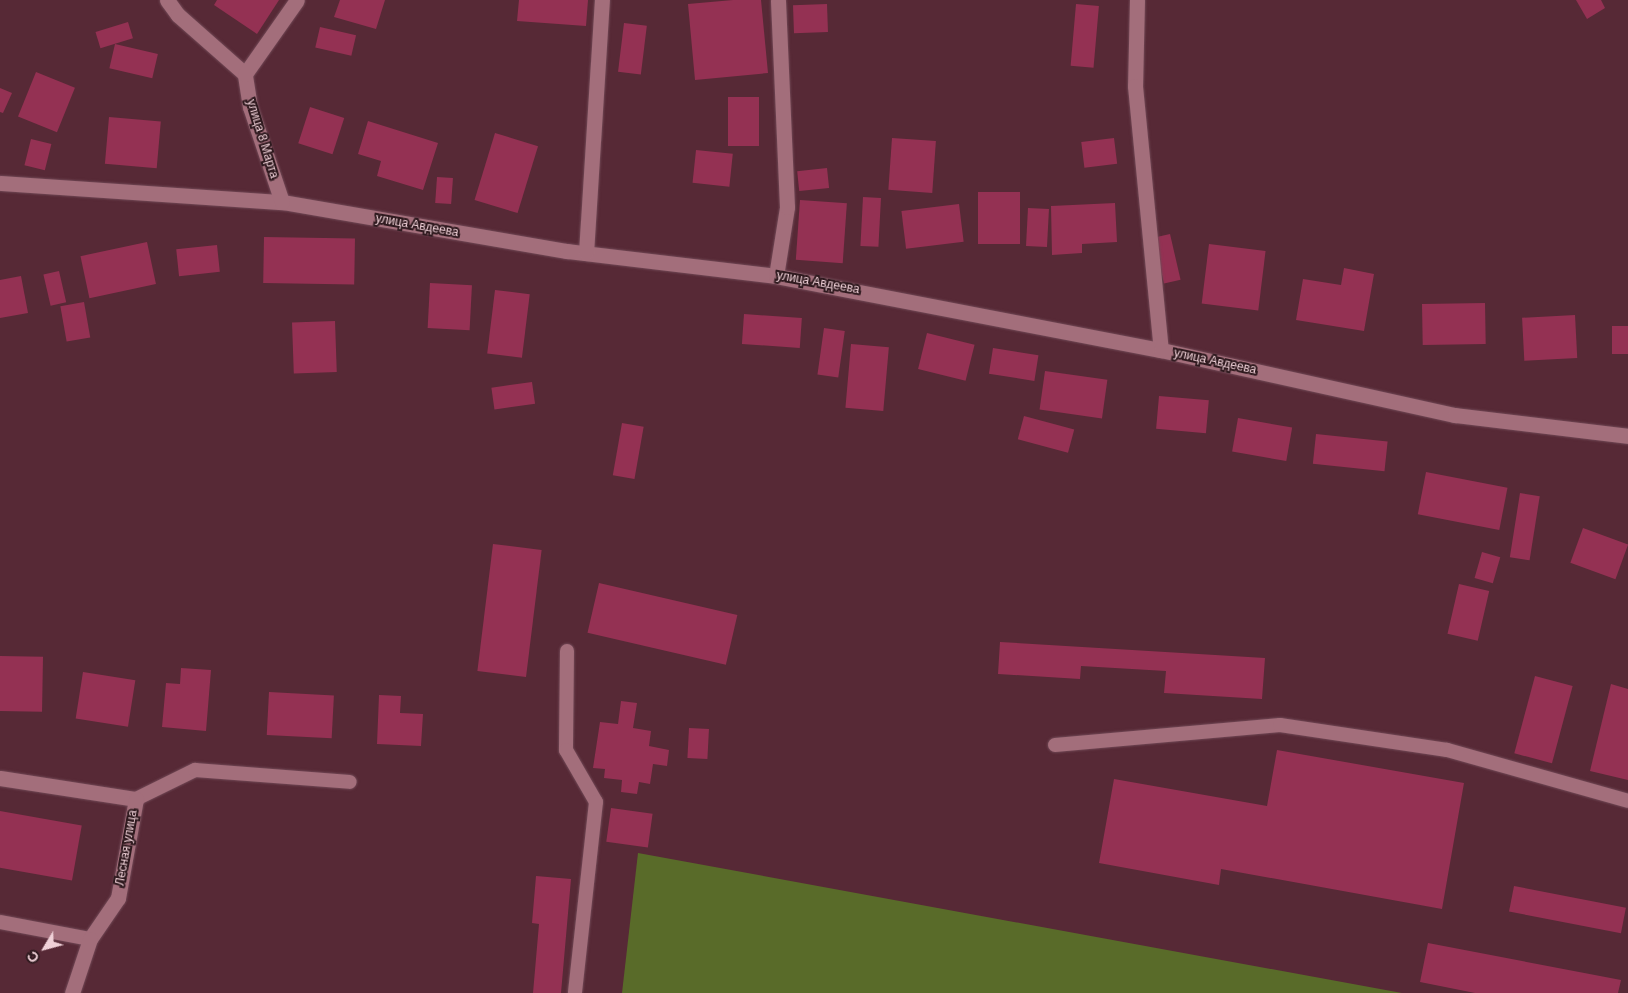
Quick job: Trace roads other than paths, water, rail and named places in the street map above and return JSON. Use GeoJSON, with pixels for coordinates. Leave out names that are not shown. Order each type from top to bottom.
{"type":"FeatureCollection","features":[{"type":"Feature","properties":{"kind":"street"},"geometry":{"type":"LineString","coordinates":[[167,0],[178,15],[245,74],[297,0]]}},
{"type":"Feature","properties":{"kind":"street"},"geometry":{"type":"LineString","coordinates":[[586,253],[602,0]]}},
{"type":"Feature","properties":{"kind":"street"},"geometry":{"type":"LineString","coordinates":[[776,276],[787,206],[778,0]]}},
{"type":"Feature","properties":{"kind":"street"},"geometry":{"type":"LineString","coordinates":[[1137,0],[1135,86],[1161,350]]}},
{"type":"Feature","properties":{"kind":"street","name":"улица 8 Марта"},"geometry":{"type":"LineString","coordinates":[[245,74],[250,107],[282,202]]}},
{"type":"Feature","properties":{"kind":"street","name":"улица Авдеева"},"geometry":{"type":"LineString","coordinates":[[0,183],[282,202],[586,253],[776,276],[1161,350],[1455,415],[1628,436]]}},
{"type":"Feature","properties":{"kind":"street","name":"Лесная улица"},"geometry":{"type":"LineString","coordinates":[[0,778],[136,799],[118,898],[90,939],[72,993]]}},
{"type":"Feature","properties":{"kind":"lane"},"geometry":{"type":"LineString","coordinates":[[567,651],[566,750],[596,802],[575,993]]}},
{"type":"Feature","properties":{"kind":"lane"},"geometry":{"type":"LineString","coordinates":[[1055,745],[1280,725],[1447,750],[1628,801]]}},
{"type":"Feature","properties":{"kind":"lane"},"geometry":{"type":"LineString","coordinates":[[136,799],[194,770],[350,782]]}},
{"type":"Feature","properties":{"kind":"lane"},"geometry":{"type":"LineString","coordinates":[[0,922],[90,939]]}}]}
